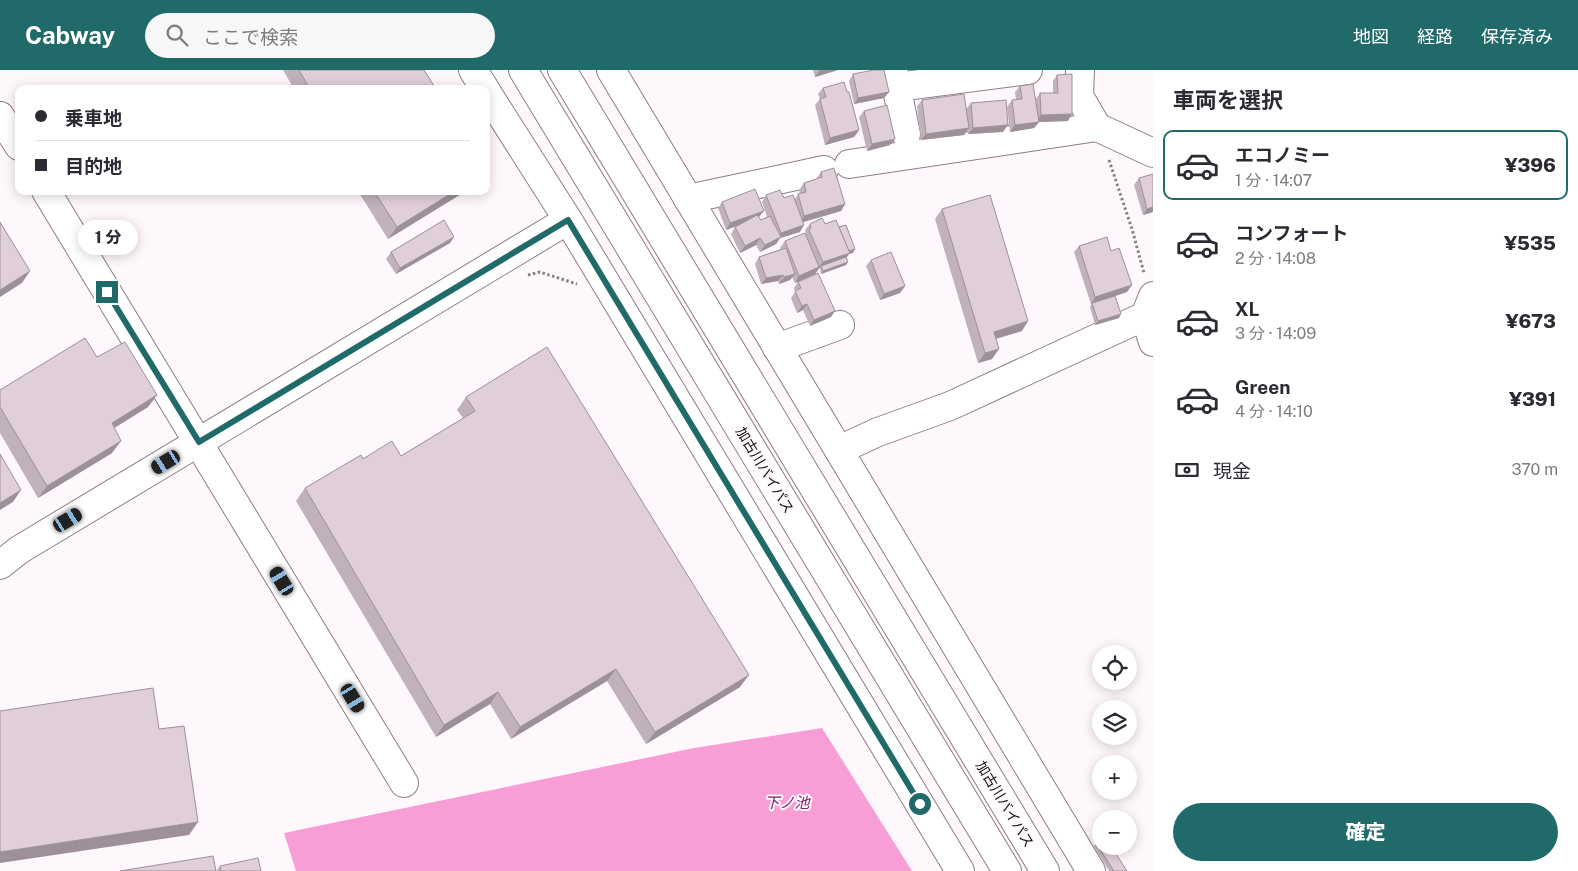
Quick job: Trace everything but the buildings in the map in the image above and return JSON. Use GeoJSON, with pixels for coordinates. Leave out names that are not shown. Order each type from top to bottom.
{"type":"FeatureCollection","features":[{"type":"Feature","properties":{"kind":"main road"},"geometry":{"type":"LineString","coordinates":[[473,70],[483,85]]}},
{"type":"Feature","properties":{"kind":"main road","name":"加古川バイパス"},"geometry":{"type":"LineString","coordinates":[[523,70],[1007,871]]}},
{"type":"Feature","properties":{"kind":"main road","name":"加古川バイパス"},"geometry":{"type":"LineString","coordinates":[[562,70],[1045,871]]}},
{"type":"Feature","properties":{"kind":"main road"},"geometry":{"type":"LineString","coordinates":[[611,70],[1091,871]]}},
{"type":"Feature","properties":{"kind":"main road"},"geometry":{"type":"LineString","coordinates":[[906,134],[895,78],[1028,70]]}},
{"type":"Feature","properties":{"kind":"main road"},"geometry":{"type":"LineString","coordinates":[[1080,70],[1079,96],[1097,127]]}},
{"type":"Feature","properties":{"kind":"main road"},"geometry":{"type":"LineString","coordinates":[[490,96],[568,220],[960,871]]}},
{"type":"Feature","properties":{"kind":"main road"},"geometry":{"type":"LineString","coordinates":[[0,116],[15,140]]}},
{"type":"Feature","properties":{"kind":"main road"},"geometry":{"type":"LineString","coordinates":[[688,199],[837,167],[1097,127],[1153,153]]}},
{"type":"Feature","properties":{"kind":"main road"},"geometry":{"type":"LineString","coordinates":[[48,195],[404,783]]}},
{"type":"Feature","properties":{"kind":"main road"},"geometry":{"type":"LineString","coordinates":[[0,565],[19,550],[568,220]]}},
{"type":"Feature","properties":{"kind":"main road"},"geometry":{"type":"LineString","coordinates":[[839,450],[878,432],[950,406],[1150,303],[1153,342]]}},
{"type":"Feature","properties":{"kind":"main road"},"geometry":{"type":"LineString","coordinates":[[778,348],[840,325]]}},
{"type":"Feature","properties":{"kind":"path"},"geometry":{"type":"LineString","coordinates":[[1097,127],[1132,229],[1150,303]]}},
{"type":"Feature","properties":{"kind":"water","name":"下ノ池"},"geometry":{"type":"Polygon","coordinates":[[[822,728],[912,871],[296,871],[284,833],[694,748],[822,728]]]}},
{"type":"Feature","properties":{"kind":"route"},"geometry":{"type":"LineString","coordinates":[[107,292],[199,442],[568,220],[920,804]]}}]}
